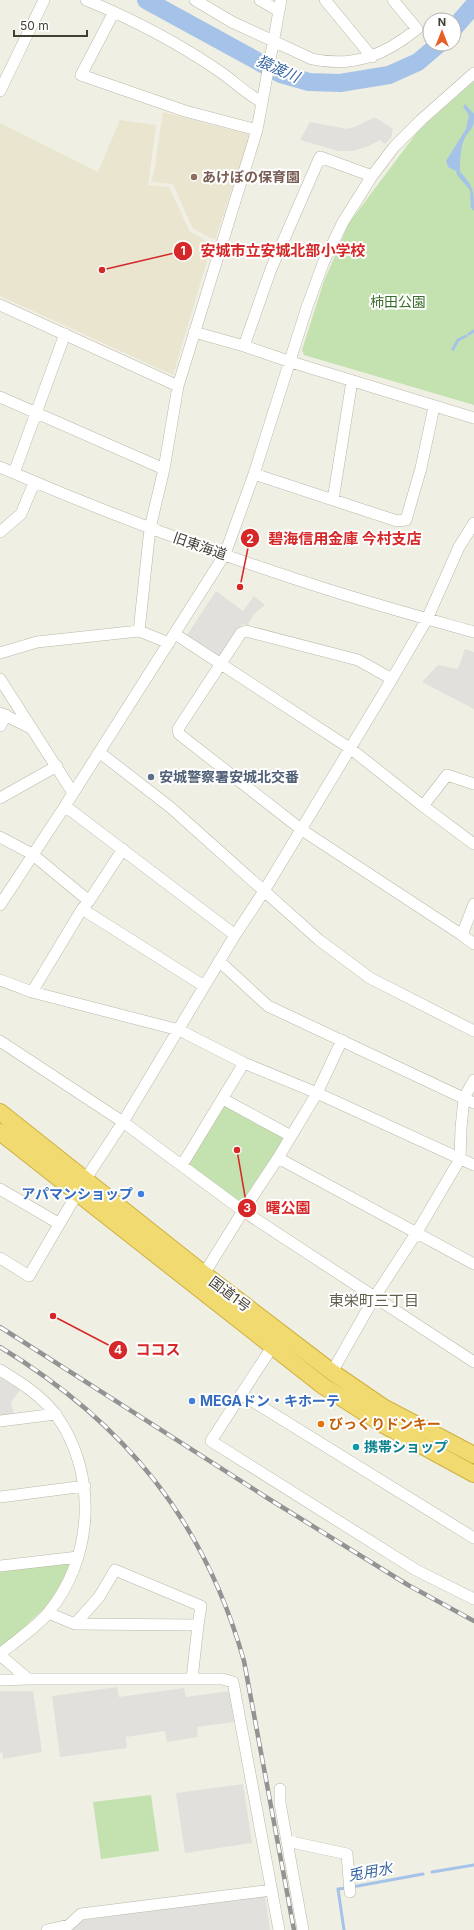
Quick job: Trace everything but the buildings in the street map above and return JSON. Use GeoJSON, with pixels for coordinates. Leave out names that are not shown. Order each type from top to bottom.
{"type":"FeatureCollection","features":[{"type":"Feature","properties":{"kind":"highway","name":"国道1号"},"geometry":{"type":"LineString","coordinates":[[0,1112],[81,1186],[272,1347],[353,1406],[420,1446],[474,1474]]}},
{"type":"Feature","properties":{"kind":"highway","name":"国道1号"},"geometry":{"type":"LineString","coordinates":[[0,1132],[81,1186],[204,1274],[332,1372],[384,1407],[474,1455]]}},
{"type":"Feature","properties":{"kind":"street"},"geometry":{"type":"LineString","coordinates":[[0,91],[44,0]]}},
{"type":"Feature","properties":{"kind":"street"},"geometry":{"type":"LineString","coordinates":[[86,0],[153,31],[220,72],[250,96],[262,98]]}},
{"type":"Feature","properties":{"kind":"street"},"geometry":{"type":"LineString","coordinates":[[194,0],[273,44],[312,59],[323,61],[351,61],[372,57],[402,41],[417,29],[393,0]]}},
{"type":"Feature","properties":{"kind":"street"},"geometry":{"type":"LineString","coordinates":[[139,631],[150,528],[164,469],[178,386],[258,130],[262,98],[280,5],[260,0]]}},
{"type":"Feature","properties":{"kind":"street"},"geometry":{"type":"LineString","coordinates":[[325,0],[372,57]]}},
{"type":"Feature","properties":{"kind":"street"},"geometry":{"type":"LineString","coordinates":[[114,12],[81,75],[185,111],[258,130]]}},
{"type":"Feature","properties":{"kind":"street"},"geometry":{"type":"LineString","coordinates":[[0,904],[65,806],[225,554],[254,474],[307,307],[324,260],[343,222],[372,176],[394,147],[421,120],[474,73]]}},
{"type":"Feature","properties":{"kind":"street"},"geometry":{"type":"LineString","coordinates":[[244,346],[271,269],[320,156],[372,176]]}},
{"type":"Feature","properties":{"kind":"street"},"geometry":{"type":"LineString","coordinates":[[0,305],[178,386]]}},
{"type":"Feature","properties":{"kind":"street"},"geometry":{"type":"LineString","coordinates":[[194,332],[244,346],[290,362],[474,418]]}},
{"type":"Feature","properties":{"kind":"street"},"geometry":{"type":"LineString","coordinates":[[14,473],[65,334]]}},
{"type":"Feature","properties":{"kind":"street"},"geometry":{"type":"LineString","coordinates":[[333,500],[352,381]]}},
{"type":"Feature","properties":{"kind":"street"},"geometry":{"type":"LineString","coordinates":[[0,397],[164,469]]}},
{"type":"Feature","properties":{"kind":"street"},"geometry":{"type":"LineString","coordinates":[[254,474],[397,521],[406,520],[421,468],[434,407]]}},
{"type":"Feature","properties":{"kind":"street","name":"旧東海道"},"geometry":{"type":"LineString","coordinates":[[0,467],[34,483],[150,528],[323,588],[474,632]]}},
{"type":"Feature","properties":{"kind":"street"},"geometry":{"type":"LineString","coordinates":[[0,532],[21,514],[34,483]]}},
{"type":"Feature","properties":{"kind":"street"},"geometry":{"type":"LineString","coordinates":[[0,1258],[29,1276],[58,1223],[123,1122],[219,961],[302,830],[392,679],[427,619],[459,547],[474,523]]}},
{"type":"Feature","properties":{"kind":"street"},"geometry":{"type":"LineString","coordinates":[[0,653],[37,642],[139,631],[172,638],[221,664],[350,749],[474,844]]}},
{"type":"Feature","properties":{"kind":"street"},"geometry":{"type":"LineString","coordinates":[[392,679],[358,660],[246,631],[241,633],[178,729],[179,734],[302,830],[474,944]]}},
{"type":"Feature","properties":{"kind":"street"},"geometry":{"type":"LineString","coordinates":[[0,679],[73,793]]}},
{"type":"Feature","properties":{"kind":"street"},"geometry":{"type":"LineString","coordinates":[[0,726],[3,714],[30,727]]}},
{"type":"Feature","properties":{"kind":"street"},"geometry":{"type":"LineString","coordinates":[[99,752],[170,807],[319,940],[370,978],[474,1031]]}},
{"type":"Feature","properties":{"kind":"street"},"geometry":{"type":"LineString","coordinates":[[0,798],[57,766]]}},
{"type":"Feature","properties":{"kind":"street"},"geometry":{"type":"LineString","coordinates":[[423,806],[447,774],[474,784]]}},
{"type":"Feature","properties":{"kind":"street"},"geometry":{"type":"LineString","coordinates":[[65,806],[235,935]]}},
{"type":"Feature","properties":{"kind":"street"},"geometry":{"type":"LineString","coordinates":[[0,837],[32,854],[85,905],[204,986]]}},
{"type":"Feature","properties":{"kind":"street"},"geometry":{"type":"LineString","coordinates":[[32,992],[85,905],[123,849]]}},
{"type":"Feature","properties":{"kind":"street"},"geometry":{"type":"LineString","coordinates":[[462,935],[474,904]]}},
{"type":"Feature","properties":{"kind":"street"},"geometry":{"type":"LineString","coordinates":[[219,961],[268,1006],[469,1100]]}},
{"type":"Feature","properties":{"kind":"street"},"geometry":{"type":"LineString","coordinates":[[0,980],[32,992],[179,1030],[244,1063],[317,1093],[474,1165]]}},
{"type":"Feature","properties":{"kind":"street"},"geometry":{"type":"LineString","coordinates":[[204,1274],[278,1158],[317,1093],[342,1040]]}},
{"type":"Feature","properties":{"kind":"street"},"geometry":{"type":"LineString","coordinates":[[0,1041],[123,1122],[243,1211],[474,1362]]}},
{"type":"Feature","properties":{"kind":"street"},"geometry":{"type":"LineString","coordinates":[[182,1165],[244,1063]]}},
{"type":"Feature","properties":{"kind":"street"},"geometry":{"type":"LineString","coordinates":[[332,1372],[374,1298],[417,1232],[460,1159],[461,1128],[474,1080]]}},
{"type":"Feature","properties":{"kind":"street"},"geometry":{"type":"LineString","coordinates":[[223,1099],[291,1136]]}},
{"type":"Feature","properties":{"kind":"street"},"geometry":{"type":"LineString","coordinates":[[278,1158],[474,1264]]}},
{"type":"Feature","properties":{"kind":"street"},"geometry":{"type":"LineString","coordinates":[[0,1189],[58,1223]]}},
{"type":"Feature","properties":{"kind":"street"},"geometry":{"type":"LineString","coordinates":[[272,1347],[211,1441],[416,1570],[474,1599]]}},
{"type":"Feature","properties":{"kind":"street"},"geometry":{"type":"LineString","coordinates":[[0,1370],[38,1396],[56,1414],[74,1446],[85,1486],[86,1523],[78,1557],[66,1585],[48,1614],[0,1655],[28,1679]]}},
{"type":"Feature","properties":{"kind":"street"},"geometry":{"type":"LineString","coordinates":[[241,1394],[474,1538]]}},
{"type":"Feature","properties":{"kind":"street"},"geometry":{"type":"LineString","coordinates":[[0,1421],[56,1414]]}},
{"type":"Feature","properties":{"kind":"street"},"geometry":{"type":"LineString","coordinates":[[0,1497],[85,1486]]}},
{"type":"Feature","properties":{"kind":"street"},"geometry":{"type":"LineString","coordinates":[[0,1566],[78,1557]]}},
{"type":"Feature","properties":{"kind":"street"},"geometry":{"type":"LineString","coordinates":[[75,1624],[98,1597],[115,1570],[201,1606],[192,1679]]}},
{"type":"Feature","properties":{"kind":"street"},"geometry":{"type":"LineString","coordinates":[[48,1614],[75,1624],[198,1625]]}},
{"type":"Feature","properties":{"kind":"street"},"geometry":{"type":"LineString","coordinates":[[0,1680],[222,1679],[233,1682],[279,1930]]}},
{"type":"Feature","properties":{"kind":"street"},"geometry":{"type":"LineString","coordinates":[[280,1789],[280,1803],[303,1930]]}},
{"type":"Feature","properties":{"kind":"street"},"geometry":{"type":"LineString","coordinates":[[287,1841],[346,1854],[350,1892]]}},
{"type":"Feature","properties":{"kind":"street"},"geometry":{"type":"LineString","coordinates":[[47,1930],[62,1929],[81,1914],[272,1890]]}},
{"type":"Feature","properties":{"kind":"shaded area","name":"あけぼの保育園"},"geometry":{"type":"Polygon","coordinates":[[[163,112],[250,135],[215,240],[193,229],[173,184],[151,182],[154,173],[163,112]]]}},
{"type":"Feature","properties":{"kind":"shaded area"},"geometry":{"type":"Polygon","coordinates":[[[376,118],[393,129],[391,138],[385,144],[380,140],[369,146],[353,151],[339,151],[300,140],[310,122],[347,129],[355,127],[376,118]]]}},
{"type":"Feature","properties":{"kind":"shaded area"},"geometry":{"type":"Polygon","coordinates":[[[120,120],[156,125],[148,185],[169,187],[190,232],[212,244],[173,375],[0,296],[0,123],[98,172],[120,120]]]}},
{"type":"Feature","properties":{"kind":"shaded area"},"geometry":{"type":"Polygon","coordinates":[[[216,591],[243,611],[254,596],[265,605],[254,614],[248,625],[242,624],[221,659],[185,638],[216,591]]]}},
{"type":"Feature","properties":{"kind":"shaded area"},"geometry":{"type":"Polygon","coordinates":[[[465,649],[474,652],[474,709],[422,682],[438,665],[458,669],[465,649]]]}},
{"type":"Feature","properties":{"kind":"shaded area"},"geometry":{"type":"Polygon","coordinates":[[[0,1376],[21,1389],[11,1402],[14,1416],[0,1418],[0,1376]]]}},
{"type":"Feature","properties":{"kind":"shaded area"},"geometry":{"type":"Polygon","coordinates":[[[117,1687],[119,1697],[184,1688],[186,1697],[230,1691],[234,1722],[197,1727],[198,1737],[167,1742],[165,1731],[126,1737],[127,1748],[60,1757],[52,1696],[117,1687]]]}},
{"type":"Feature","properties":{"kind":"shaded area"},"geometry":{"type":"Polygon","coordinates":[[[0,1691],[33,1691],[42,1752],[3,1759],[2,1752],[0,1753],[0,1691]]]}},
{"type":"Feature","properties":{"kind":"shaded area"},"geometry":{"type":"Polygon","coordinates":[[[243,1784],[252,1843],[185,1853],[176,1793],[243,1784]]]}},
{"type":"Feature","properties":{"kind":"shaded area"},"geometry":{"type":"Polygon","coordinates":[[[265,1895],[270,1930],[70,1930],[84,1920],[265,1895]]]}},
{"type":"Feature","properties":{"kind":"green space","name":"柿田公園"},"geometry":{"type":"Polygon","coordinates":[[[474,81],[474,405],[304,355],[302,350],[324,281],[349,223],[418,131],[474,81]]]}},
{"type":"Feature","properties":{"kind":"green space"},"geometry":{"type":"Polygon","coordinates":[[[228,1104],[283,1134],[284,1139],[245,1201],[241,1202],[190,1165],[189,1160],[223,1106],[228,1104]]]}},
{"type":"Feature","properties":{"kind":"green space"},"geometry":{"type":"Polygon","coordinates":[[[67,1561],[70,1565],[51,1602],[4,1646],[0,1646],[0,1568],[67,1561]]]}},
{"type":"Feature","properties":{"kind":"green space"},"geometry":{"type":"Polygon","coordinates":[[[151,1795],[159,1851],[101,1859],[93,1802],[151,1795]]]}},
{"type":"Feature","properties":{"kind":"water"},"geometry":{"type":"Polygon","coordinates":[[[465,104],[474,114],[474,120],[473,126],[464,140],[460,156],[460,172],[471,185],[474,199],[474,211],[471,208],[470,190],[457,175],[456,171],[448,167],[446,161],[466,129],[469,115],[463,107],[465,104]]]}},
{"type":"Feature","properties":{"kind":"waterway","name":"猿渡川"},"geometry":{"type":"LineString","coordinates":[[146,0],[281,74],[309,82],[340,83],[389,75],[418,62],[430,52]]}},
{"type":"Feature","properties":{"kind":"waterway","name":"猿渡川"},"geometry":{"type":"LineString","coordinates":[[462,19],[474,5]]}},
{"type":"Feature","properties":{"kind":"waterway"},"geometry":{"type":"LineString","coordinates":[[469,334],[474,331]]}},
{"type":"Feature","properties":{"kind":"waterway"},"geometry":{"type":"LineString","coordinates":[[453,349],[458,340],[466,336]]}},
{"type":"Feature","properties":{"kind":"waterway","name":"兎用水"},"geometry":{"type":"LineString","coordinates":[[432,1872],[474,1865]]}},
{"type":"Feature","properties":{"kind":"waterway","name":"兎用水"},"geometry":{"type":"LineString","coordinates":[[352,1887],[423,1874]]}},
{"type":"Feature","properties":{"kind":"waterway","name":"兎用水"},"geometry":{"type":"LineString","coordinates":[[344,1930],[338,1889],[347,1888]]}},
{"type":"Feature","properties":{"kind":"railway"},"geometry":{"type":"LineString","coordinates":[[0,1327],[269,1499],[408,1585],[474,1621]]}},
{"type":"Feature","properties":{"kind":"railway"},"geometry":{"type":"LineString","coordinates":[[0,1347],[45,1377],[85,1408],[122,1443],[154,1480],[182,1520],[207,1563],[227,1610],[244,1661],[294,1930]]}},
{"type":"Feature","properties":{"kind":"place","name":"あけぼの保育園"},"geometry":{"type":"Point","coordinates":[194,177]}},
{"type":"Feature","properties":{"kind":"place","name":"安城市立安城北部小学校"},"geometry":{"type":"Point","coordinates":[102,270]}},
{"type":"Feature","properties":{"kind":"place","name":"碧海信用金庫 今村支店"},"geometry":{"type":"Point","coordinates":[240,587]}},
{"type":"Feature","properties":{"kind":"place","name":"安城警察署安城北交番"},"geometry":{"type":"Point","coordinates":[151,777]}},
{"type":"Feature","properties":{"kind":"place","name":"曙公園"},"geometry":{"type":"Point","coordinates":[237,1150]}},
{"type":"Feature","properties":{"kind":"place","name":"アパマンショップ"},"geometry":{"type":"Point","coordinates":[141,1194]}},
{"type":"Feature","properties":{"kind":"place","name":"ココス"},"geometry":{"type":"Point","coordinates":[53,1316]}},
{"type":"Feature","properties":{"kind":"place","name":"MEGAドン・キホーテ"},"geometry":{"type":"Point","coordinates":[192,1401]}},
{"type":"Feature","properties":{"kind":"place","name":"びっくりドンキー"},"geometry":{"type":"Point","coordinates":[321,1424]}},
{"type":"Feature","properties":{"kind":"place","name":"携帯ショップ"},"geometry":{"type":"Point","coordinates":[356,1447]}},
{"type":"Feature","properties":{"kind":"district","name":"東栄町三丁目"},"geometry":{"type":"Point","coordinates":[374,1301]}}]}
